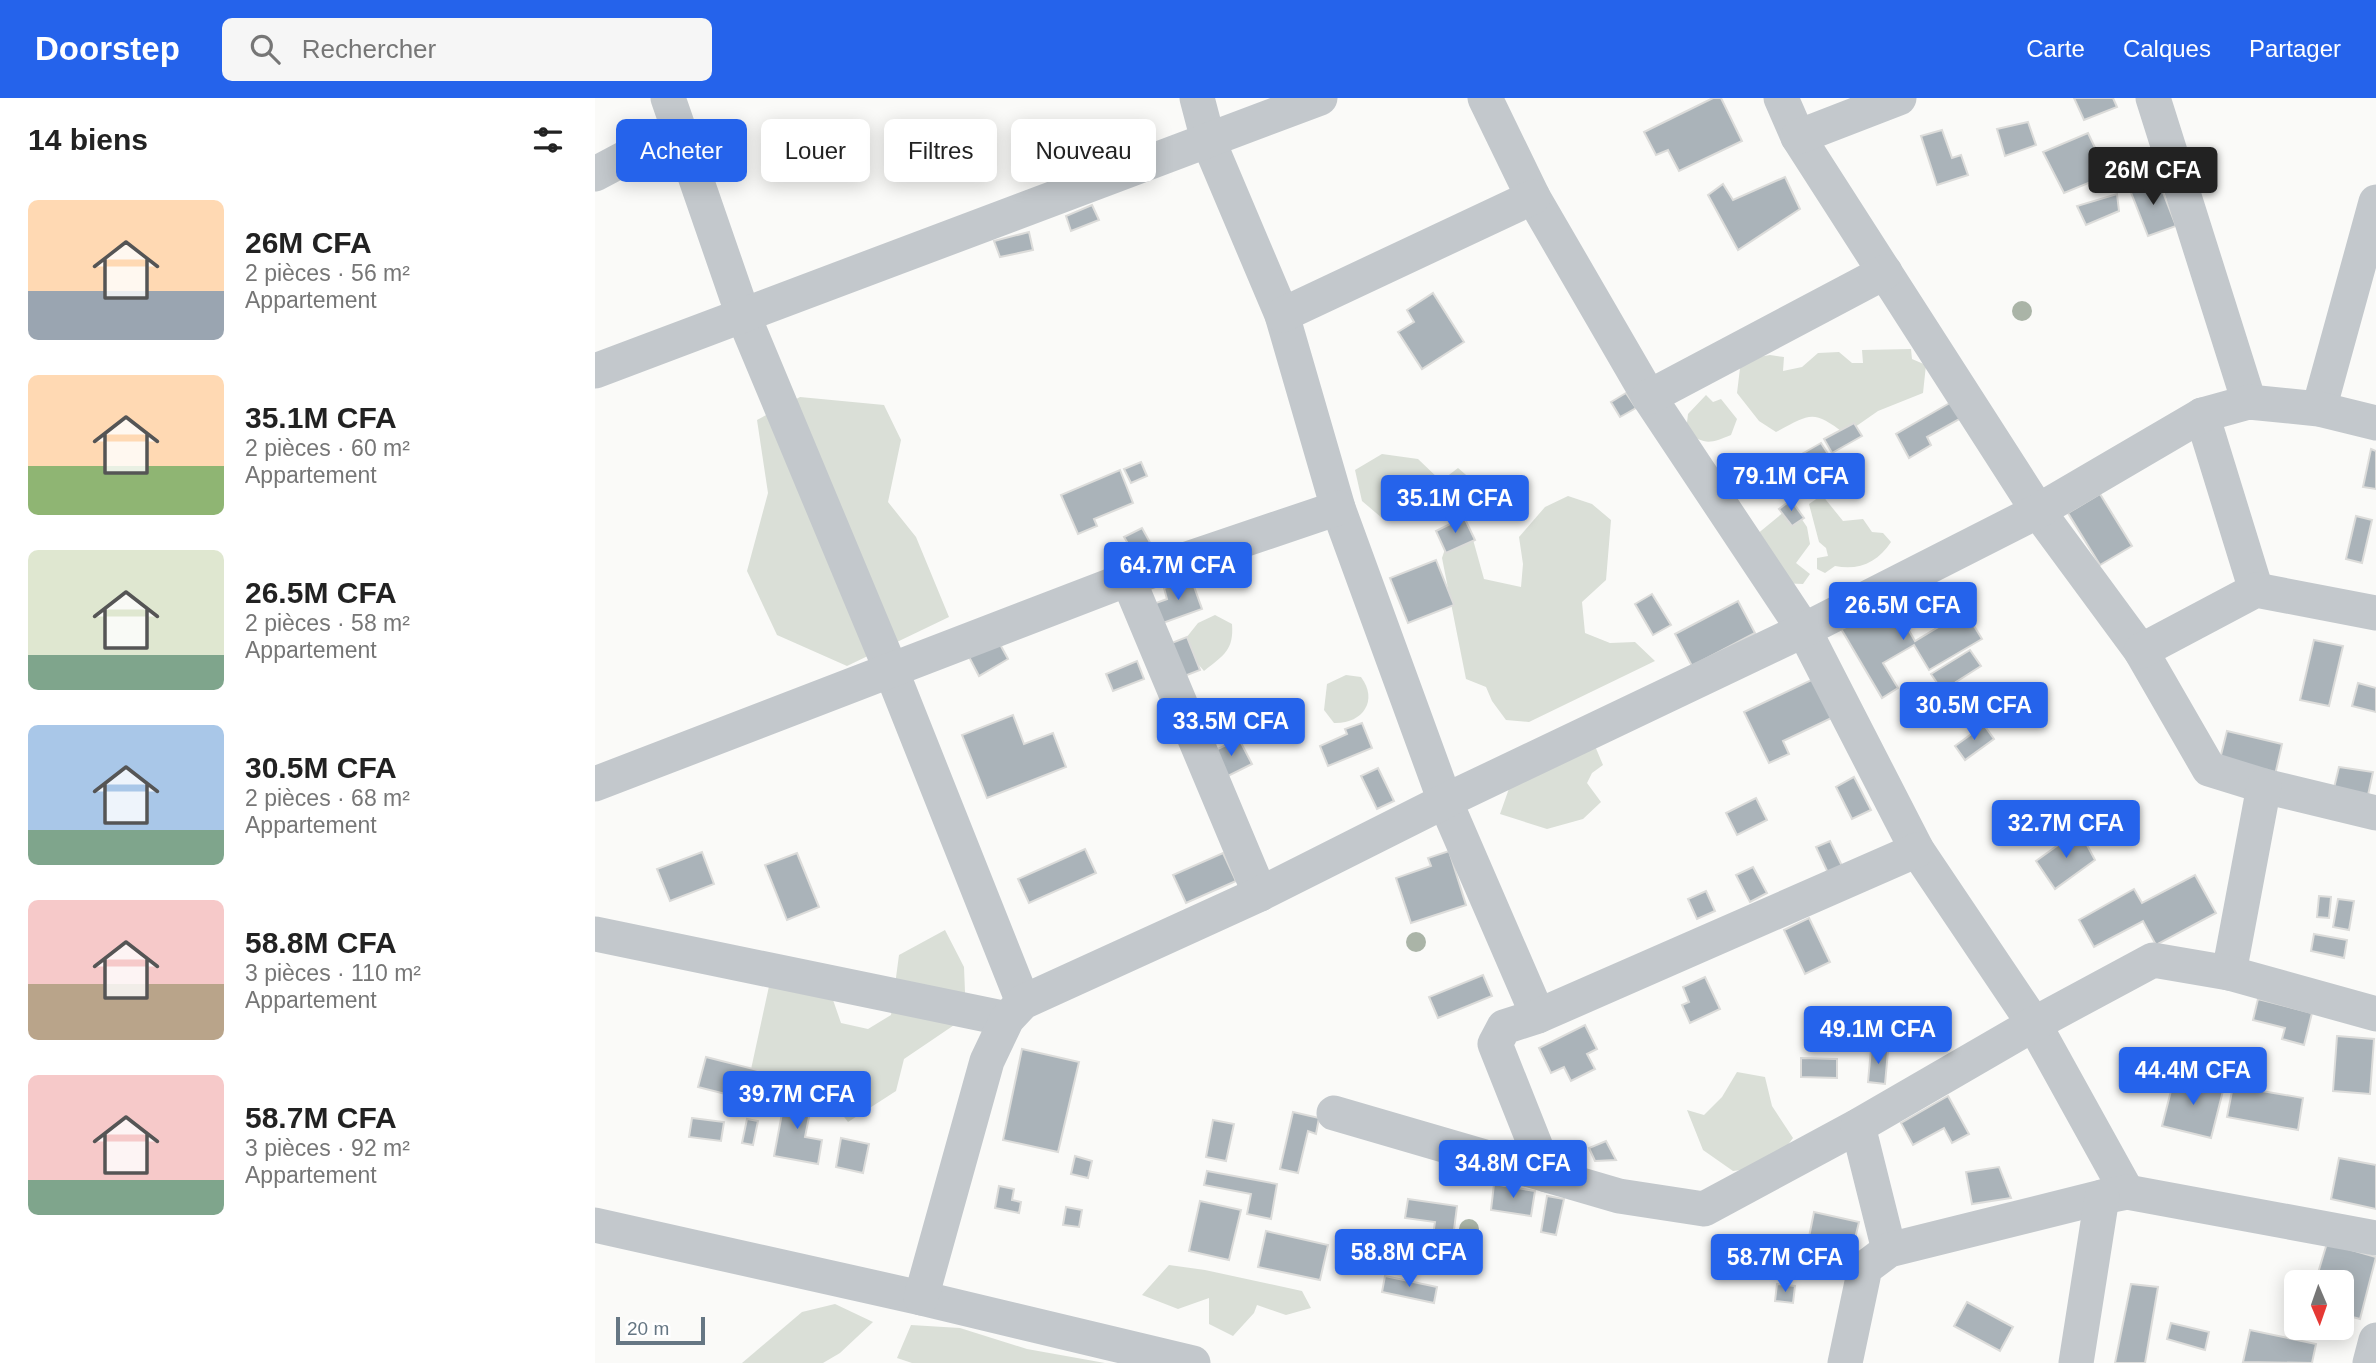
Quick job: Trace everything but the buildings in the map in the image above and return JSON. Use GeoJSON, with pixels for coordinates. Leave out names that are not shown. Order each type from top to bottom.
{"type":"FeatureCollection","features":[{"type":"Feature","properties":{"kind":"street"},"geometry":{"type":"LineString","coordinates":[[1197,98],[1208,140],[1282,315],[1338,508],[1445,801],[1538,1016]]}},
{"type":"Feature","properties":{"kind":"street"},"geometry":{"type":"LineString","coordinates":[[595,371],[1320,98]]}},
{"type":"Feature","properties":{"kind":"street"},"geometry":{"type":"LineString","coordinates":[[1485,98],[1534,197],[1649,397],[1804,630],[1917,850],[2034,1024],[2115,1194],[2075,1363]]}},
{"type":"Feature","properties":{"kind":"street"},"geometry":{"type":"LineString","coordinates":[[1781,98],[1798,136],[2038,511],[2141,651],[2209,769],[2264,786],[2376,813]]}},
{"type":"Feature","properties":{"kind":"street"},"geometry":{"type":"LineString","coordinates":[[1798,136],[1899,98]]}},
{"type":"Feature","properties":{"kind":"street"},"geometry":{"type":"LineString","coordinates":[[2153,98],[2249,402]]}},
{"type":"Feature","properties":{"kind":"street"},"geometry":{"type":"LineString","coordinates":[[595,174],[673,114],[743,315],[891,670],[1015,1010],[987,1061],[921,1298]]}},
{"type":"Feature","properties":{"kind":"street"},"geometry":{"type":"LineString","coordinates":[[1282,315],[1534,197]]}},
{"type":"Feature","properties":{"kind":"street"},"geometry":{"type":"LineString","coordinates":[[2319,409],[2376,202]]}},
{"type":"Feature","properties":{"kind":"street"},"geometry":{"type":"LineString","coordinates":[[1649,397],[1885,272]]}},
{"type":"Feature","properties":{"kind":"street"},"geometry":{"type":"LineString","coordinates":[[595,934],[1015,1010],[1804,630],[2038,511],[2202,415],[2249,402],[2319,409],[2376,423]]}},
{"type":"Feature","properties":{"kind":"street"},"geometry":{"type":"LineString","coordinates":[[2202,415],[2256,590]]}},
{"type":"Feature","properties":{"kind":"street"},"geometry":{"type":"LineString","coordinates":[[595,784],[1128,579],[1338,508]]}},
{"type":"Feature","properties":{"kind":"street"},"geometry":{"type":"LineString","coordinates":[[1128,579],[1260,894]]}},
{"type":"Feature","properties":{"kind":"street"},"geometry":{"type":"LineString","coordinates":[[2141,651],[2256,590],[2376,613]]}},
{"type":"Feature","properties":{"kind":"street"},"geometry":{"type":"LineString","coordinates":[[2229,973],[2264,786]]}},
{"type":"Feature","properties":{"kind":"street"},"geometry":{"type":"LineString","coordinates":[[1548,1175],[1495,1044],[1504,1027],[1538,1016],[1917,850]]}},
{"type":"Feature","properties":{"kind":"street"},"geometry":{"type":"LineString","coordinates":[[1334,1113],[1619,1196],[1704,1209],[1858,1126],[2034,1024],[2153,960],[2229,973],[2376,1014]]}},
{"type":"Feature","properties":{"kind":"street"},"geometry":{"type":"LineString","coordinates":[[1858,1126],[1889,1250]]}},
{"type":"Feature","properties":{"kind":"street"},"geometry":{"type":"LineString","coordinates":[[1845,1363],[1865,1268],[1889,1250],[2115,1194],[2376,1238]]}},
{"type":"Feature","properties":{"kind":"street"},"geometry":{"type":"LineString","coordinates":[[595,1226],[921,1298],[1193,1363]]}},
{"type":"Feature","properties":{"kind":"street"},"geometry":{"type":"LineString","coordinates":[[2371,1363],[2376,1339]]}},
{"type":"Feature","properties":{"kind":"shaded area"},"geometry":{"type":"Polygon","coordinates":[[[1911,349],[1912,359],[1926,365],[1923,393],[1878,411],[1845,434],[1825,421],[1811,417],[1776,432],[1759,421],[1737,393],[1741,360],[1770,355],[1784,357],[1783,371],[1802,367],[1818,353],[1839,352],[1852,363],[1863,363],[1862,350],[1911,349]]]}},
{"type":"Feature","properties":{"kind":"shaded area"},"geometry":{"type":"Polygon","coordinates":[[[1706,395],[1713,402],[1721,399],[1737,419],[1731,435],[1707,442],[1686,431],[1688,414],[1706,395]]]}},
{"type":"Feature","properties":{"kind":"shaded area"},"geometry":{"type":"Polygon","coordinates":[[[800,397],[884,405],[901,440],[888,502],[916,537],[949,617],[847,666],[777,635],[747,571],[768,493],[757,420],[800,397]]]}},
{"type":"Feature","properties":{"kind":"shaded area"},"geometry":{"type":"Polygon","coordinates":[[[1382,454],[1418,459],[1441,481],[1458,468],[1479,486],[1475,506],[1415,511],[1382,518],[1362,501],[1355,470],[1382,454]]]}},
{"type":"Feature","properties":{"kind":"shaded area"},"geometry":{"type":"Polygon","coordinates":[[[1822,495],[1843,521],[1863,519],[1872,532],[1883,533],[1891,542],[1886,549],[1874,560],[1860,566],[1835,566],[1825,573],[1817,569],[1817,558],[1828,556],[1826,548],[1819,542],[1809,504],[1822,495]]]}},
{"type":"Feature","properties":{"kind":"shaded area"},"geometry":{"type":"Polygon","coordinates":[[[1568,496],[1592,504],[1611,520],[1606,580],[1582,602],[1585,633],[1610,643],[1635,642],[1655,661],[1529,722],[1506,720],[1492,701],[1486,687],[1466,679],[1442,558],[1449,537],[1472,536],[1484,579],[1521,587],[1523,564],[1519,537],[1545,507],[1568,496]]]}},
{"type":"Feature","properties":{"kind":"shaded area"},"geometry":{"type":"Polygon","coordinates":[[[1785,511],[1797,512],[1807,527],[1810,544],[1796,563],[1810,574],[1803,584],[1775,583],[1756,535],[1785,511]]]}},
{"type":"Feature","properties":{"kind":"shaded area"},"geometry":{"type":"Polygon","coordinates":[[[1215,615],[1232,624],[1231,640],[1222,656],[1204,671],[1192,657],[1186,638],[1198,623],[1215,615]]]}},
{"type":"Feature","properties":{"kind":"shaded area"},"geometry":{"type":"Polygon","coordinates":[[[1346,675],[1361,677],[1366,686],[1368,702],[1360,715],[1353,720],[1334,723],[1324,710],[1327,684],[1346,675]]]}},
{"type":"Feature","properties":{"kind":"shaded area"},"geometry":{"type":"Polygon","coordinates":[[[1595,746],[1603,765],[1592,773],[1587,783],[1601,802],[1583,819],[1547,829],[1500,814],[1523,749],[1595,746]]]}},
{"type":"Feature","properties":{"kind":"shaded area"},"geometry":{"type":"Polygon","coordinates":[[[945,930],[964,967],[966,1017],[904,1059],[896,1091],[848,1122],[813,1077],[793,1088],[750,1074],[771,977],[832,997],[841,1023],[868,1029],[891,1015],[899,955],[945,930]]]}},
{"type":"Feature","properties":{"kind":"shaded area"},"geometry":{"type":"Polygon","coordinates":[[[1737,1072],[1765,1077],[1772,1106],[1793,1138],[1772,1166],[1733,1171],[1703,1150],[1687,1110],[1704,1115],[1722,1097],[1737,1072]]]}},
{"type":"Feature","properties":{"kind":"shaded area"},"geometry":{"type":"Polygon","coordinates":[[[1169,1265],[1302,1291],[1311,1308],[1286,1315],[1257,1305],[1254,1313],[1233,1336],[1209,1324],[1209,1298],[1178,1309],[1142,1295],[1169,1265]]]}},
{"type":"Feature","properties":{"kind":"shaded area"},"geometry":{"type":"Polygon","coordinates":[[[835,1304],[873,1322],[840,1353],[823,1363],[742,1363],[802,1312],[835,1304]]]}},
{"type":"Feature","properties":{"kind":"shaded area"},"geometry":{"type":"Polygon","coordinates":[[[911,1325],[960,1328],[1027,1349],[1105,1363],[912,1363],[897,1358],[911,1325]]]}}]}
